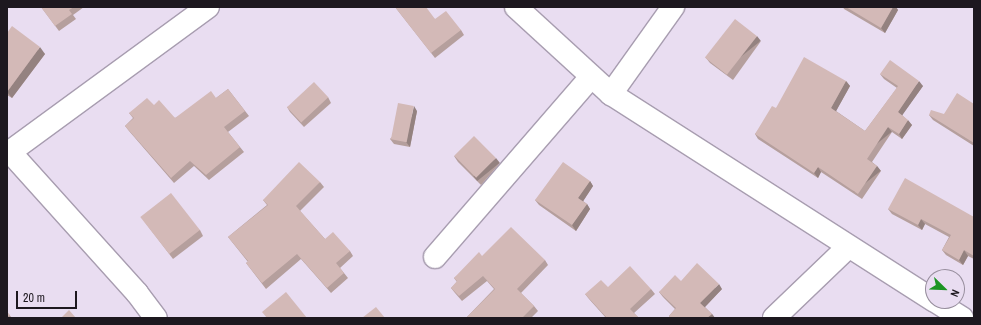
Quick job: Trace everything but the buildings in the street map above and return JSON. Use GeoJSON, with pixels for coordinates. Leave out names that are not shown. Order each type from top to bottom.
{"type":"FeatureCollection","features":[{"type":"Feature","properties":{"kind":"street"},"geometry":{"type":"LineString","coordinates":[[156,318],[137,293],[8,153],[208,7]]}},
{"type":"Feature","properties":{"kind":"street"},"geometry":{"type":"LineString","coordinates":[[516,7],[611,94],[848,247],[925,294]]}},
{"type":"Feature","properties":{"kind":"street"},"geometry":{"type":"LineString","coordinates":[[611,94],[673,7]]}},
{"type":"Feature","properties":{"kind":"street"},"geometry":{"type":"LineString","coordinates":[[435,257],[592,77]]}},
{"type":"Feature","properties":{"kind":"street"},"geometry":{"type":"LineString","coordinates":[[774,318],[848,247]]}},
{"type":"Feature","properties":{"kind":"street"},"geometry":{"type":"LineString","coordinates":[[948,309],[962,318]]}}]}
